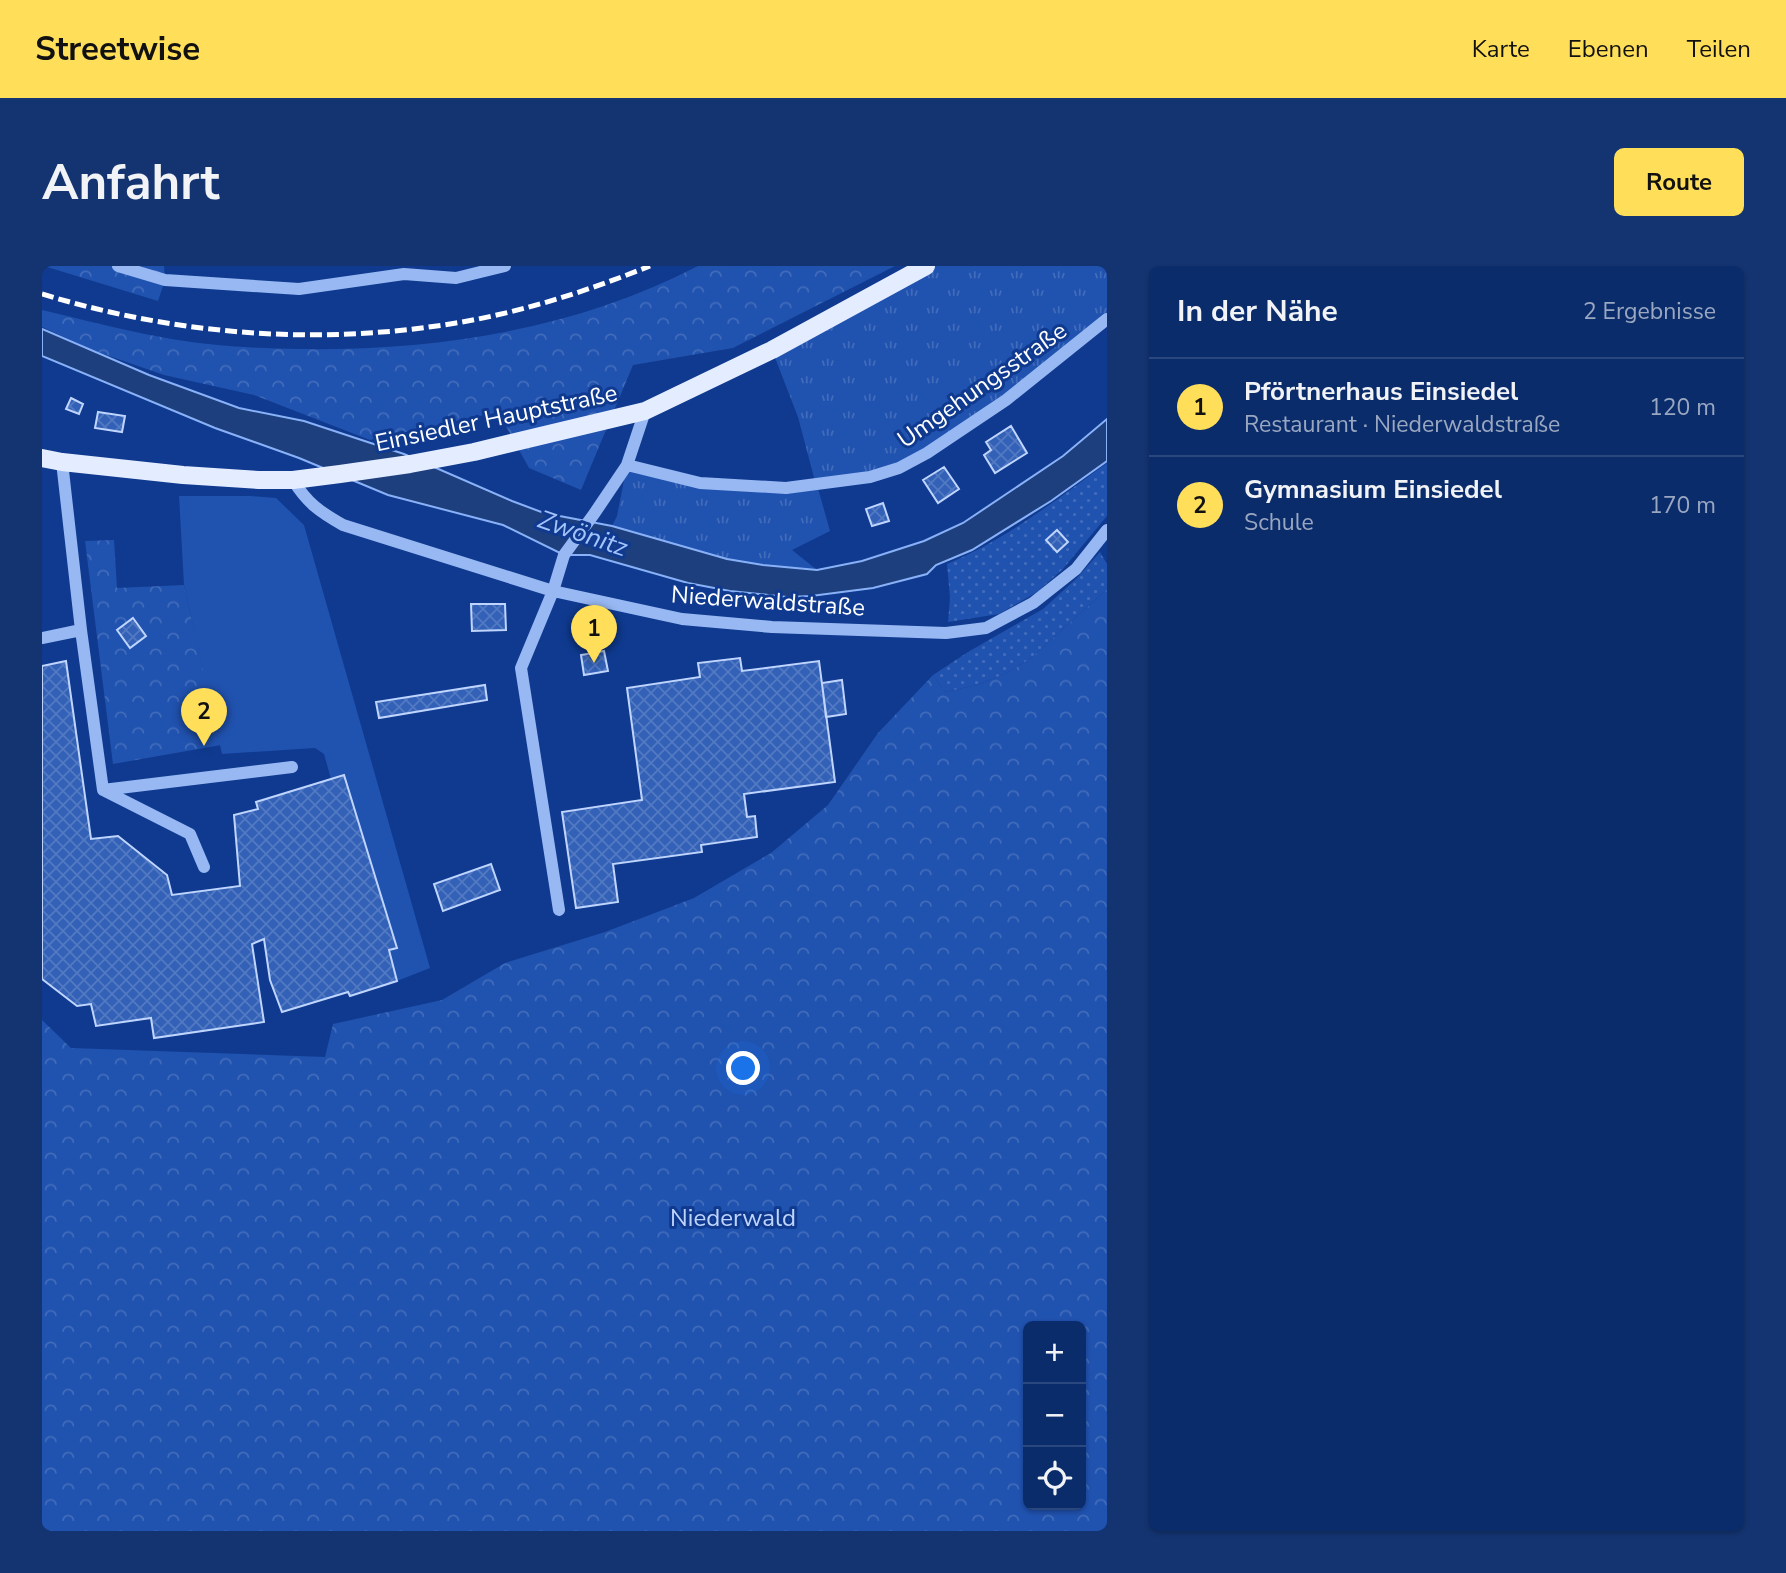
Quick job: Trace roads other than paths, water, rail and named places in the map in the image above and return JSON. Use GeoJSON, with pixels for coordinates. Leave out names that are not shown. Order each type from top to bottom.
{"type":"FeatureCollection","features":[{"type":"Feature","properties":{"kind":"main road","name":"Einsiedler Hauptstraße"},"geometry":{"type":"LineString","coordinates":[[42,458],[183,475],[293,480],[474,452],[645,411],[772,351],[926,266]]}},
{"type":"Feature","properties":{"kind":"street"},"geometry":{"type":"LineString","coordinates":[[118,266],[165,280],[299,289],[404,274],[456,278],[505,266]]}},
{"type":"Feature","properties":{"kind":"street"},"geometry":{"type":"LineString","coordinates":[[404,274],[419,266]]}},
{"type":"Feature","properties":{"kind":"street","name":"Umgehungsstraße"},"geometry":{"type":"LineString","coordinates":[[627,465],[700,483],[786,488],[870,477],[899,468],[927,453],[1006,400],[1107,319]]}},
{"type":"Feature","properties":{"kind":"street"},"geometry":{"type":"LineString","coordinates":[[559,910],[521,668],[553,591],[564,555],[627,465],[645,411]]}},
{"type":"Feature","properties":{"kind":"street"},"geometry":{"type":"LineString","coordinates":[[62,462],[103,790]]}},
{"type":"Feature","properties":{"kind":"street","name":"Niederwaldstraße"},"geometry":{"type":"LineString","coordinates":[[293,480],[302,494],[322,513],[343,525],[553,591],[682,619],[772,627],[946,633],[986,628],[1033,603],[1076,569],[1107,530]]}},
{"type":"Feature","properties":{"kind":"street"},"geometry":{"type":"LineString","coordinates":[[42,638],[81,630]]}},
{"type":"Feature","properties":{"kind":"street"},"geometry":{"type":"LineString","coordinates":[[103,790],[292,767]]}},
{"type":"Feature","properties":{"kind":"street"},"geometry":{"type":"LineString","coordinates":[[103,790],[190,834],[204,867]]}},
{"type":"Feature","properties":{"kind":"water","name":"Zwönitz"},"geometry":{"type":"Polygon","coordinates":[[[42,329],[149,375],[239,408],[304,421],[404,454],[544,513],[612,526],[727,559],[763,565],[817,570],[862,561],[924,541],[963,523],[1063,456],[1107,419],[1107,461],[1051,501],[972,550],[936,565],[927,574],[873,588],[811,596],[787,597],[730,591],[688,583],[590,555],[564,555],[503,525],[388,495],[299,458],[215,428],[42,356],[42,329]]]}},
{"type":"Feature","properties":{"kind":"railway"},"geometry":{"type":"LineString","coordinates":[[42,294],[144,319],[196,327],[300,335],[352,334],[456,323],[506,313],[579,292],[650,266]]}},
{"type":"Feature","properties":{"kind":"place","name":"Pförtnerhaus Einsiedel"},"geometry":{"type":"Point","coordinates":[594,663]}},
{"type":"Feature","properties":{"kind":"place","name":"Gymnasium Einsiedel"},"geometry":{"type":"Point","coordinates":[204,746]}},
{"type":"Feature","properties":{"kind":"park label","name":"Niederwald"},"geometry":{"type":"Point","coordinates":[733,1218]}}]}
